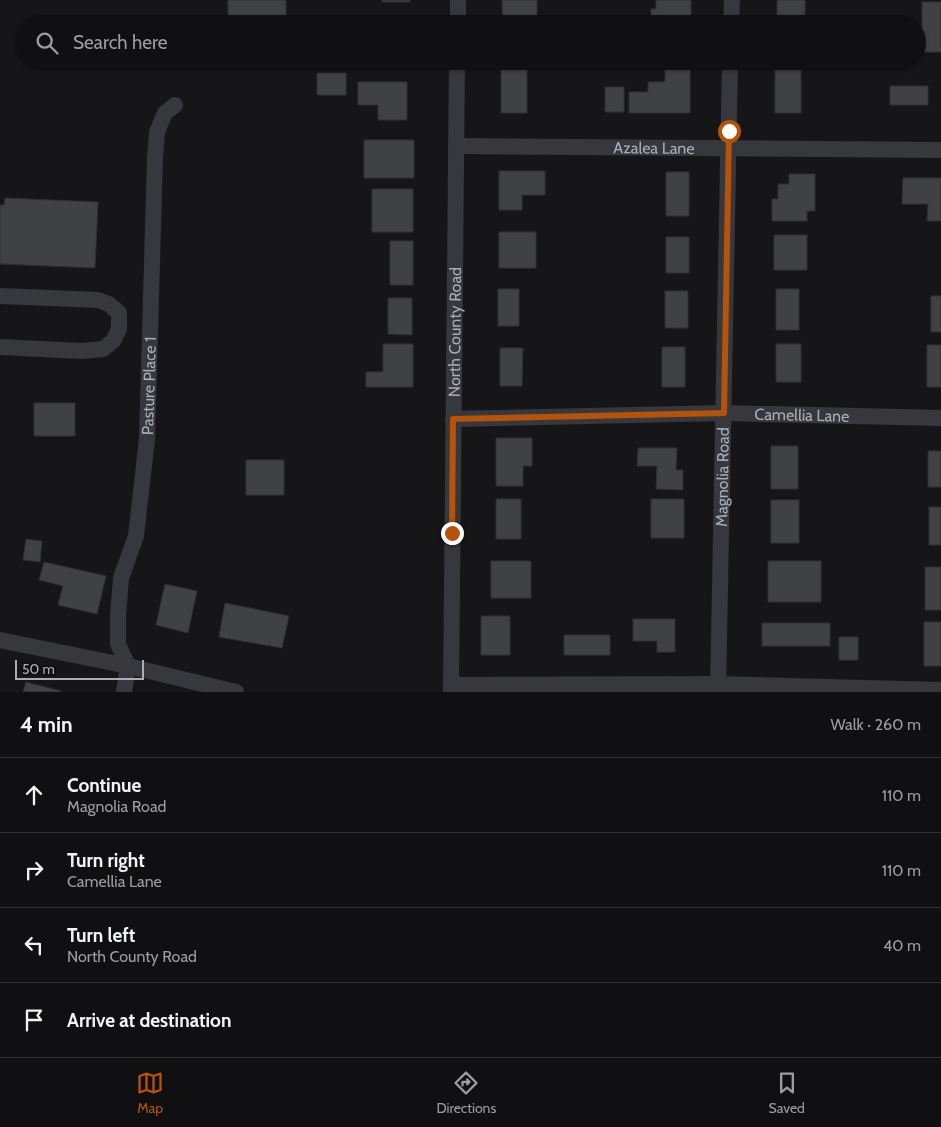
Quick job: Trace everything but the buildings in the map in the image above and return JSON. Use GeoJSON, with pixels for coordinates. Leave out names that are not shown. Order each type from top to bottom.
{"type":"FeatureCollection","features":[{"type":"Feature","properties":{"kind":"street"},"geometry":{"type":"LineString","coordinates":[[458,0],[458,15]]}},
{"type":"Feature","properties":{"kind":"street"},"geometry":{"type":"LineString","coordinates":[[731,15],[732,0]]}},
{"type":"Feature","properties":{"kind":"street","name":"North County Road"},"geometry":{"type":"LineString","coordinates":[[451,689],[457,70]]}},
{"type":"Feature","properties":{"kind":"street","name":"Magnolia Road"},"geometry":{"type":"LineString","coordinates":[[718,688],[730,70]]}},
{"type":"Feature","properties":{"kind":"street","name":"Pasture Place 1"},"geometry":{"type":"LineString","coordinates":[[128,666],[118,644],[120,578],[136,536],[147,439],[155,157],[160,126],[165,113],[175,104]]}},
{"type":"Feature","properties":{"kind":"street","name":"Azalea Lane"},"geometry":{"type":"LineString","coordinates":[[456,146],[941,150]]}},
{"type":"Feature","properties":{"kind":"street"},"geometry":{"type":"LineString","coordinates":[[0,296],[98,300],[108,304],[119,313],[119,329],[113,341],[102,349],[82,351],[0,347]]}},
{"type":"Feature","properties":{"kind":"street","name":"Camellia Lane"},"geometry":{"type":"LineString","coordinates":[[453,419],[724,413],[941,418]]}},
{"type":"Feature","properties":{"kind":"street"},"geometry":{"type":"LineString","coordinates":[[0,640],[128,666],[236,692]]}},
{"type":"Feature","properties":{"kind":"street"},"geometry":{"type":"LineString","coordinates":[[124,692],[128,666]]}},
{"type":"Feature","properties":{"kind":"street"},"geometry":{"type":"LineString","coordinates":[[451,689],[718,688],[941,690]]}},
{"type":"Feature","properties":{"kind":"route"},"geometry":{"type":"LineString","coordinates":[[452,533],[453,419],[724,413],[729,131]]}}]}
